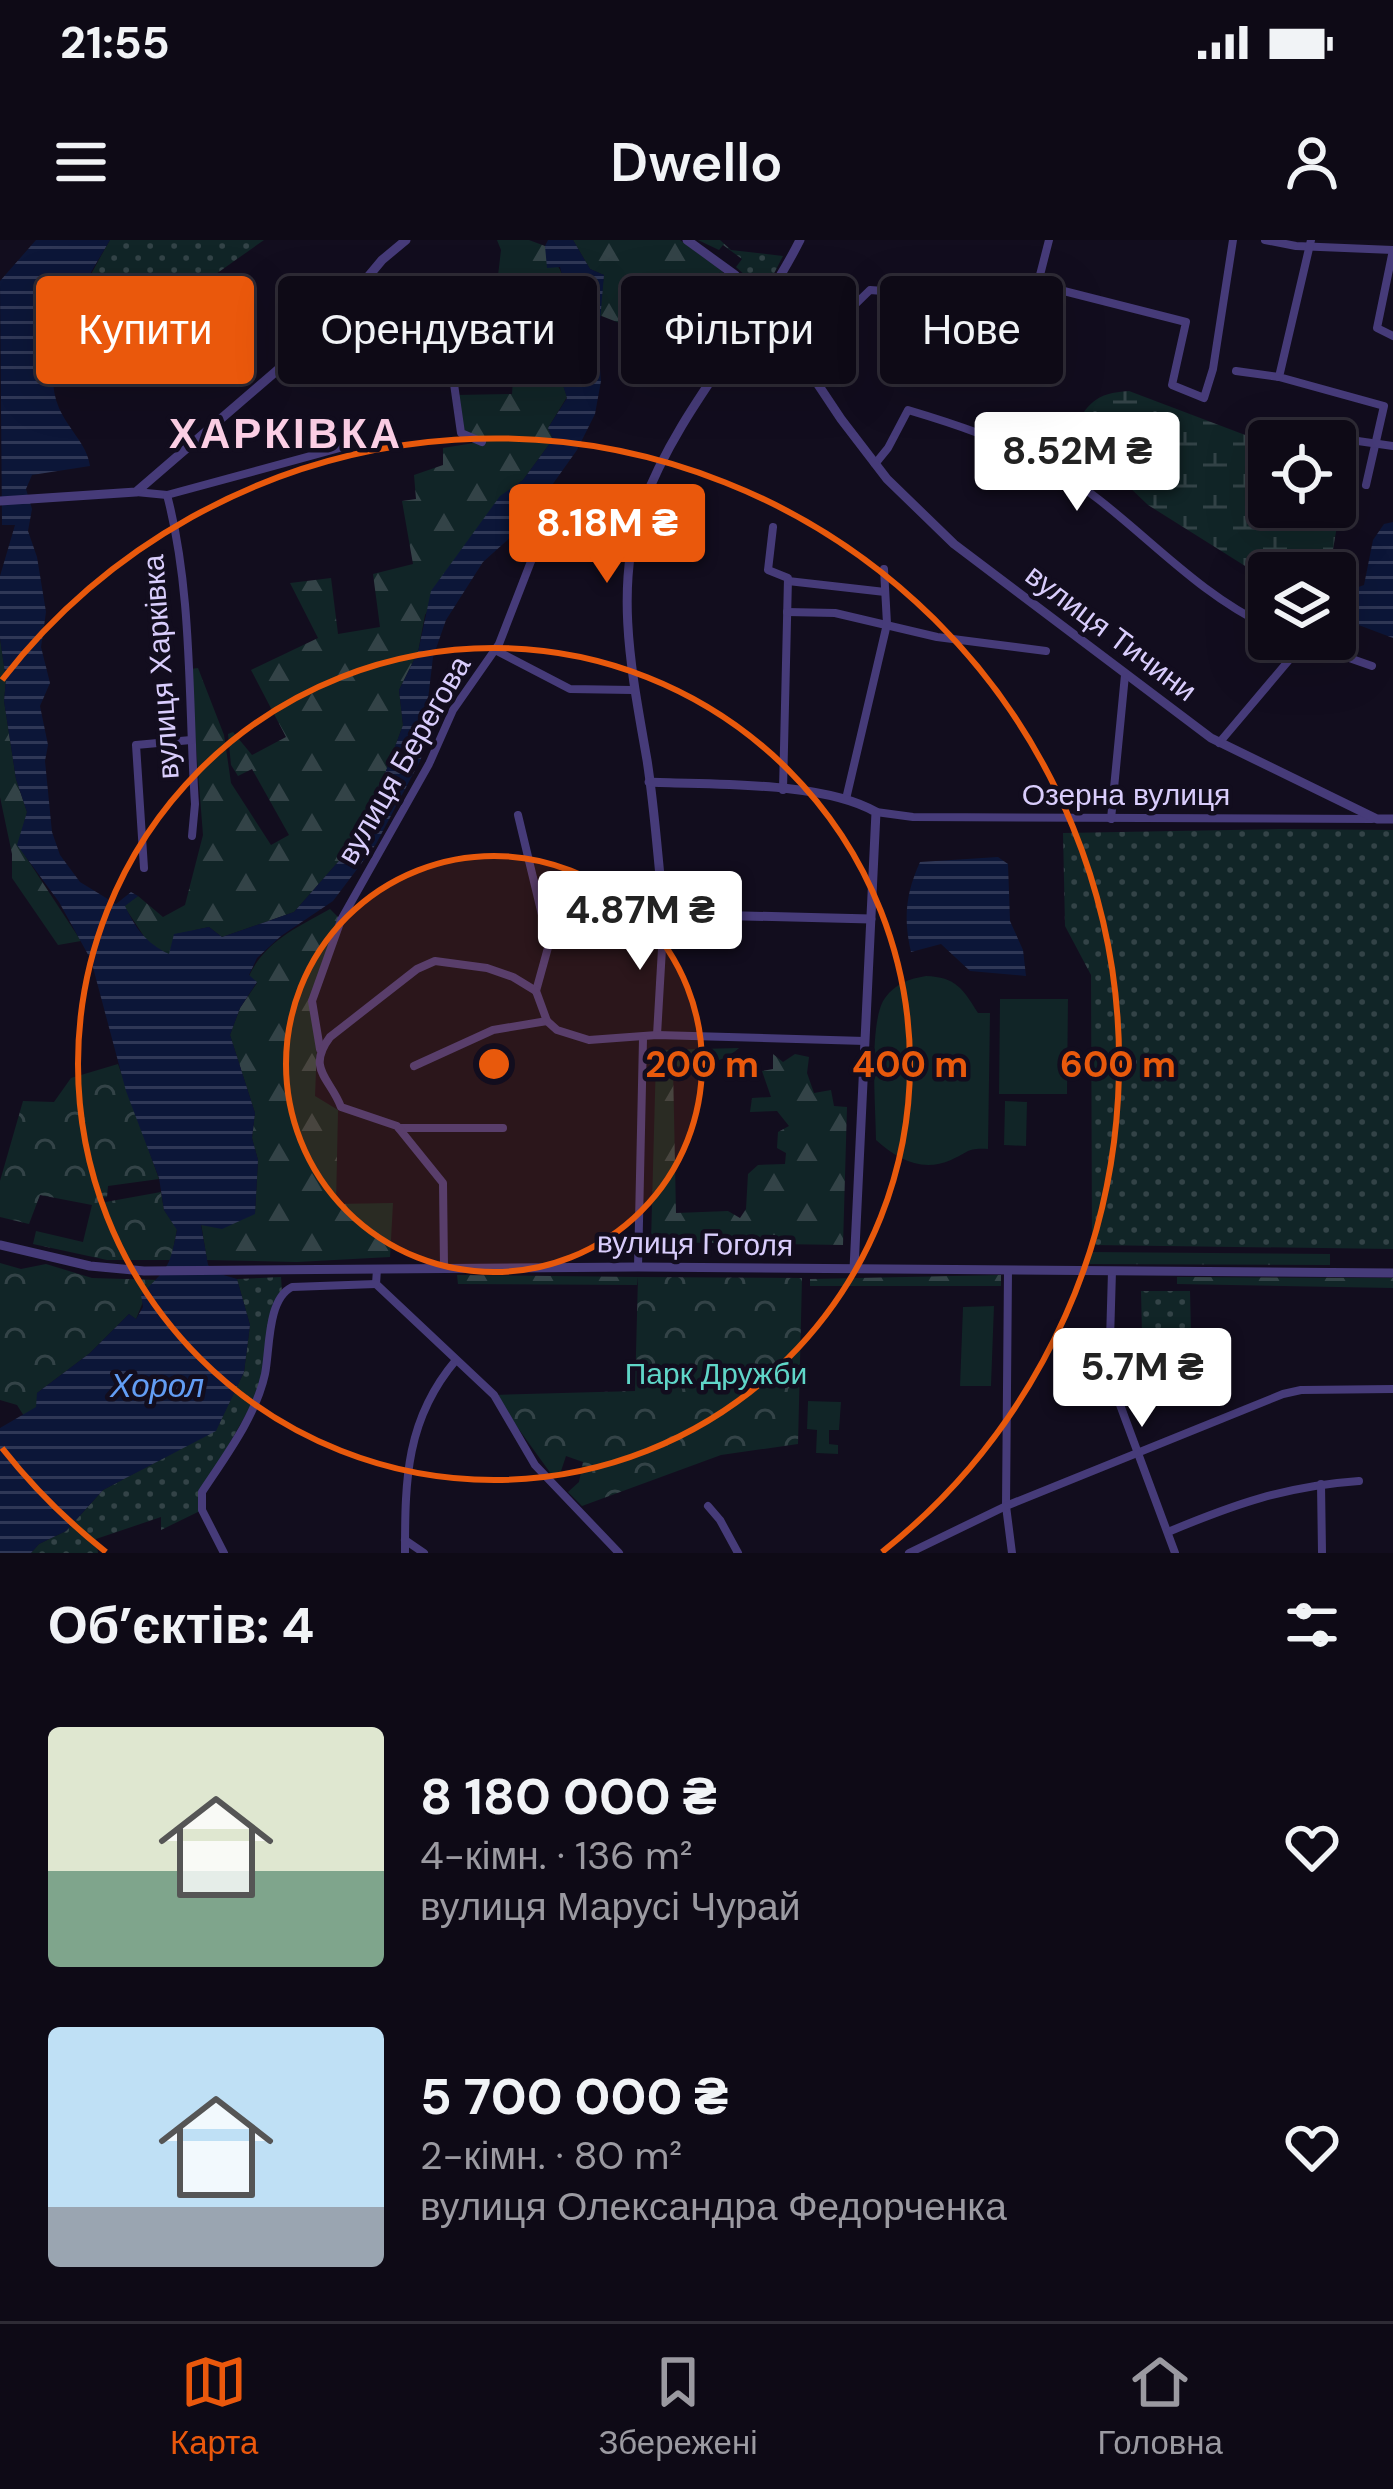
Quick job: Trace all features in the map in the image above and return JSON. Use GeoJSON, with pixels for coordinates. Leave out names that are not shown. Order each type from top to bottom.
{"type":"FeatureCollection","features":[{"type":"Feature","properties":{"kind":"street"},"geometry":{"type":"LineString","coordinates":[[368,276],[406,240]]}},
{"type":"Feature","properties":{"kind":"street"},"geometry":{"type":"LineString","coordinates":[[689,240],[737,276]]}},
{"type":"Feature","properties":{"kind":"street"},"geometry":{"type":"LineString","coordinates":[[779,276],[800,240]]}},
{"type":"Feature","properties":{"kind":"street"},"geometry":{"type":"LineString","coordinates":[[1049,240],[1040,275],[1048,286],[1186,322],[1172,385],[1204,398],[1213,369],[1233,240]]}},
{"type":"Feature","properties":{"kind":"street"},"geometry":{"type":"LineString","coordinates":[[1265,240],[1393,250],[1377,328],[1393,336]]}},
{"type":"Feature","properties":{"kind":"street"},"geometry":{"type":"LineString","coordinates":[[1279,377],[1311,243]]}},
{"type":"Feature","properties":{"kind":"street"},"geometry":{"type":"LineString","coordinates":[[136,492],[278,370]]}},
{"type":"Feature","properties":{"kind":"street"},"geometry":{"type":"LineString","coordinates":[[1236,371],[1279,377],[1388,408],[1366,485]]}},
{"type":"Feature","properties":{"kind":"street"},"geometry":{"type":"LineString","coordinates":[[454,384],[461,433],[482,442]]}},
{"type":"Feature","properties":{"kind":"street"},"geometry":{"type":"LineString","coordinates":[[657,1036],[664,914],[650,782],[632,690],[628,558],[643,506],[709,384]]}},
{"type":"Feature","properties":{"kind":"street","name":"вулиця Тичини"},"geometry":{"type":"LineString","coordinates":[[820,384],[875,464],[954,544],[1126,675],[1220,743],[1377,819],[1393,819]]}},
{"type":"Feature","properties":{"kind":"street"},"geometry":{"type":"LineString","coordinates":[[875,464],[908,410],[967,428],[1047,464],[1230,608],[1248,617]]}},
{"type":"Feature","properties":{"kind":"street"},"geometry":{"type":"LineString","coordinates":[[1356,440],[1393,446]]}},
{"type":"Feature","properties":{"kind":"street"},"geometry":{"type":"LineString","coordinates":[[0,501],[136,492],[167,495],[347,446]]}},
{"type":"Feature","properties":{"kind":"street","name":"вулиця Харківка"},"geometry":{"type":"LineString","coordinates":[[167,495],[183,604],[195,804],[192,836]]}},
{"type":"Feature","properties":{"kind":"street","name":"вулиця Берегова"},"geometry":{"type":"LineString","coordinates":[[399,1128],[341,1108],[318,1067],[320,1049],[312,1001],[341,920],[429,764],[452,710],[495,650],[542,533],[564,511],[609,504],[643,506]]}},
{"type":"Feature","properties":{"kind":"street"},"geometry":{"type":"LineString","coordinates":[[773,527],[768,570],[788,578],[783,790]]}},
{"type":"Feature","properties":{"kind":"street"},"geometry":{"type":"LineString","coordinates":[[846,799],[887,624],[884,569]]}},
{"type":"Feature","properties":{"kind":"street"},"geometry":{"type":"LineString","coordinates":[[788,581],[885,592]]}},
{"type":"Feature","properties":{"kind":"street"},"geometry":{"type":"LineString","coordinates":[[787,612],[835,613],[937,637],[1046,651]]}},
{"type":"Feature","properties":{"kind":"street"},"geometry":{"type":"LineString","coordinates":[[495,650],[571,689],[632,690]]}},
{"type":"Feature","properties":{"kind":"street"},"geometry":{"type":"LineString","coordinates":[[1220,743],[1289,660]]}},
{"type":"Feature","properties":{"kind":"street"},"geometry":{"type":"LineString","coordinates":[[1355,660],[1372,666]]}},
{"type":"Feature","properties":{"kind":"street"},"geometry":{"type":"LineString","coordinates":[[1111,819],[1126,675]]}},
{"type":"Feature","properties":{"kind":"street"},"geometry":{"type":"LineString","coordinates":[[144,868],[136,745],[191,740]]}},
{"type":"Feature","properties":{"kind":"street","name":"Озерна вулиця"},"geometry":{"type":"LineString","coordinates":[[650,782],[783,790],[846,799],[876,812],[913,818],[1377,819]]}},
{"type":"Feature","properties":{"kind":"street"},"geometry":{"type":"LineString","coordinates":[[854,1269],[876,812]]}},
{"type":"Feature","properties":{"kind":"street"},"geometry":{"type":"LineString","coordinates":[[518,815],[549,944],[536,991],[547,1021],[557,1030],[589,1040],[657,1036],[865,1041]]}},
{"type":"Feature","properties":{"kind":"street"},"geometry":{"type":"LineString","coordinates":[[664,914],[872,919]]}},
{"type":"Feature","properties":{"kind":"street"},"geometry":{"type":"LineString","coordinates":[[320,1049],[370,1003],[416,969],[435,962],[488,968],[536,991]]}},
{"type":"Feature","properties":{"kind":"street"},"geometry":{"type":"LineString","coordinates":[[414,1066],[493,1030],[547,1021]]}},
{"type":"Feature","properties":{"kind":"street"},"geometry":{"type":"LineString","coordinates":[[638,1267],[643,1039]]}},
{"type":"Feature","properties":{"kind":"street"},"geometry":{"type":"LineString","coordinates":[[399,1128],[503,1128]]}},
{"type":"Feature","properties":{"kind":"street"},"geometry":{"type":"LineString","coordinates":[[399,1128],[443,1183],[444,1267]]}},
{"type":"Feature","properties":{"kind":"street","name":"вулиця Гоголя"},"geometry":{"type":"LineString","coordinates":[[0,1245],[90,1266],[144,1271],[638,1267],[1393,1273]]}},
{"type":"Feature","properties":{"kind":"street"},"geometry":{"type":"LineString","coordinates":[[376,1284],[377,1269]]}},
{"type":"Feature","properties":{"kind":"street"},"geometry":{"type":"LineString","coordinates":[[1008,1270],[1006,1506],[1012,1553]]}},
{"type":"Feature","properties":{"kind":"street"},"geometry":{"type":"LineString","coordinates":[[1112,1270],[1109,1375],[1175,1553]]}},
{"type":"Feature","properties":{"kind":"street"},"geometry":{"type":"LineString","coordinates":[[224,1553],[202,1510],[202,1492],[262,1386],[282,1292],[292,1287],[376,1284],[494,1395],[536,1466],[619,1553]]}},
{"type":"Feature","properties":{"kind":"street"},"geometry":{"type":"LineString","coordinates":[[405,1553],[408,1457],[414,1432],[456,1360]]}},
{"type":"Feature","properties":{"kind":"street"},"geometry":{"type":"LineString","coordinates":[[909,1553],[1006,1506],[1300,1390],[1393,1389]]}},
{"type":"Feature","properties":{"kind":"street"},"geometry":{"type":"LineString","coordinates":[[1168,1532],[1244,1500],[1359,1481]]}},
{"type":"Feature","properties":{"kind":"street"},"geometry":{"type":"LineString","coordinates":[[1322,1484],[1322,1552]]}},
{"type":"Feature","properties":{"kind":"street"},"geometry":{"type":"LineString","coordinates":[[708,1506],[738,1553]]}},
{"type":"Feature","properties":{"kind":"street"},"geometry":{"type":"LineString","coordinates":[[405,1540],[424,1553]]}},
{"type":"Feature","properties":{"kind":"green space"},"geometry":{"type":"Polygon","coordinates":[[[110,240],[264,240],[213,276],[91,275],[110,240]]]}},
{"type":"Feature","properties":{"kind":"green space"},"geometry":{"type":"Polygon","coordinates":[[[497,240],[529,240],[545,246],[562,276],[498,276],[501,250],[497,240]]]}},
{"type":"Feature","properties":{"kind":"green space"},"geometry":{"type":"Polygon","coordinates":[[[573,240],[680,240],[721,270],[718,276],[621,276],[621,324],[599,315],[604,275],[590,269],[573,240]]]}},
{"type":"Feature","properties":{"kind":"green space"},"geometry":{"type":"Polygon","coordinates":[[[698,240],[720,240],[731,250],[783,256],[773,276],[746,276],[736,267],[742,259],[723,245],[719,250],[698,240]]]}},
{"type":"Feature","properties":{"kind":"green space"},"geometry":{"type":"Polygon","coordinates":[[[513,384],[563,384],[567,397],[548,428],[553,439],[523,480],[500,497],[425,615],[418,652],[399,690],[403,725],[345,854],[294,912],[222,937],[209,927],[195,930],[170,955],[149,944],[124,906],[138,896],[163,917],[185,905],[203,835],[190,669],[198,668],[224,735],[231,783],[271,845],[289,835],[252,769],[238,776],[231,765],[228,734],[233,732],[252,755],[286,737],[251,670],[318,638],[290,583],[331,578],[338,634],[380,627],[373,574],[413,564],[402,501],[416,499],[414,475],[443,465],[443,448],[480,442],[461,433],[455,395],[512,394],[513,384]]]}},
{"type":"Feature","properties":{"kind":"green space"},"geometry":{"type":"Polygon","coordinates":[[[1129,391],[1248,436],[1248,528],[1337,528],[1333,552],[1248,552],[1248,568],[1148,505],[1077,450],[1072,432],[1088,407],[1108,394],[1129,391]]]}},
{"type":"Feature","properties":{"kind":"green space"},"geometry":{"type":"Polygon","coordinates":[[[0,638],[16,779],[27,812],[18,845],[81,941],[58,945],[12,878],[0,797],[0,638]]]}},
{"type":"Feature","properties":{"kind":"green space"},"geometry":{"type":"Polygon","coordinates":[[[1393,830],[1393,1249],[1092,1245],[1091,975],[1065,926],[1063,833],[1393,830]]]}},
{"type":"Feature","properties":{"kind":"green space"},"geometry":{"type":"Polygon","coordinates":[[[330,909],[341,920],[312,1001],[317,1045],[315,1096],[338,1110],[336,1204],[393,1203],[390,1257],[207,1260],[201,1223],[222,1228],[255,1213],[255,1113],[230,1035],[257,983],[249,976],[273,944],[330,909]]]}},
{"type":"Feature","properties":{"kind":"green space"},"geometry":{"type":"Polygon","coordinates":[[[926,976],[952,982],[978,1013],[990,1013],[988,1149],[930,1165],[901,1158],[876,1140],[874,1088],[876,1026],[885,998],[903,982],[926,976]]]}},
{"type":"Feature","properties":{"kind":"green space"},"geometry":{"type":"Polygon","coordinates":[[[1000,999],[1068,999],[1067,1094],[999,1094],[1000,999]]]}},
{"type":"Feature","properties":{"kind":"green space"},"geometry":{"type":"Polygon","coordinates":[[[739,1048],[716,1061],[673,1067],[676,1213],[728,1211],[740,1218],[746,1209],[748,1174],[758,1165],[785,1164],[786,1153],[777,1148],[778,1132],[789,1126],[777,1111],[750,1112],[752,1098],[771,1097],[762,1071],[773,1069],[773,1054],[783,1062],[795,1054],[809,1057],[807,1073],[814,1093],[831,1090],[834,1106],[847,1107],[843,1245],[651,1242],[656,1059],[663,1050],[739,1048]]]}},
{"type":"Feature","properties":{"kind":"green space"},"geometry":{"type":"Polygon","coordinates":[[[118,1064],[159,1179],[108,1186],[107,1197],[100,1198],[100,1203],[161,1192],[164,1210],[177,1229],[171,1260],[107,1260],[33,1244],[36,1231],[83,1242],[92,1205],[40,1195],[29,1224],[0,1217],[0,1181],[23,1101],[54,1102],[71,1078],[118,1064]]]}},
{"type":"Feature","properties":{"kind":"green space"},"geometry":{"type":"Polygon","coordinates":[[[1005,1101],[1027,1102],[1026,1146],[1004,1145],[1005,1101]]]}},
{"type":"Feature","properties":{"kind":"green space"},"geometry":{"type":"Polygon","coordinates":[[[1089,1252],[1330,1254],[1330,1265],[1088,1264],[1089,1252]]]}},
{"type":"Feature","properties":{"kind":"green space"},"geometry":{"type":"Polygon","coordinates":[[[0,1263],[21,1269],[46,1264],[92,1278],[159,1280],[149,1287],[136,1319],[129,1314],[90,1353],[37,1393],[37,1407],[24,1416],[17,1405],[0,1400],[0,1263]]]}},
{"type":"Feature","properties":{"kind":"green space"},"geometry":{"type":"Polygon","coordinates":[[[457,1275],[638,1277],[637,1285],[458,1284],[457,1275]]]}},
{"type":"Feature","properties":{"kind":"green space"},"geometry":{"type":"Polygon","coordinates":[[[1001,1275],[1001,1286],[810,1286],[810,1279],[1001,1275]]]}},
{"type":"Feature","properties":{"kind":"green space"},"geometry":{"type":"Polygon","coordinates":[[[281,1277],[262,1386],[202,1492],[202,1510],[161,1530],[161,1517],[96,1539],[98,1553],[31,1553],[66,1531],[103,1490],[216,1430],[244,1372],[250,1325],[237,1279],[281,1277]]]}},
{"type":"Feature","properties":{"kind":"green space","name":"Парк Дружби"},"geometry":{"type":"Polygon","coordinates":[[[638,1277],[802,1278],[798,1444],[721,1455],[582,1506],[568,1492],[579,1482],[583,1462],[566,1456],[554,1478],[494,1395],[635,1391],[638,1277]]]}},
{"type":"Feature","properties":{"kind":"green space"},"geometry":{"type":"Polygon","coordinates":[[[1177,1277],[1393,1278],[1393,1288],[1177,1284],[1177,1277]]]}},
{"type":"Feature","properties":{"kind":"green space"},"geometry":{"type":"Polygon","coordinates":[[[1141,1291],[1190,1291],[1192,1373],[1123,1392],[1121,1335],[1142,1334],[1141,1291]]]}},
{"type":"Feature","properties":{"kind":"green space"},"geometry":{"type":"Polygon","coordinates":[[[994,1306],[991,1386],[960,1386],[963,1307],[994,1306]]]}},
{"type":"Feature","properties":{"kind":"green space"},"geometry":{"type":"Polygon","coordinates":[[[808,1401],[841,1402],[839,1430],[829,1430],[829,1444],[838,1445],[838,1454],[816,1453],[817,1430],[807,1429],[808,1401]]]}},
{"type":"Feature","properties":{"kind":"water","name":"Хорол"},"geometry":{"type":"Polygon","coordinates":[[[36,240],[110,240],[89,276],[36,276],[36,384],[54,384],[59,408],[90,466],[32,475],[26,489],[32,509],[28,531],[46,612],[41,647],[50,683],[40,706],[48,745],[45,761],[52,832],[60,855],[80,882],[116,904],[131,892],[138,896],[125,906],[129,914],[148,940],[169,954],[174,934],[209,927],[222,937],[294,912],[345,854],[403,725],[399,690],[418,652],[431,591],[500,496],[523,480],[553,439],[548,428],[567,398],[563,384],[597,384],[597,276],[562,276],[560,267],[547,268],[548,240],[573,240],[590,269],[604,275],[598,344],[601,381],[595,414],[577,450],[523,526],[483,562],[446,620],[433,657],[421,759],[376,844],[333,901],[281,936],[257,958],[249,975],[257,982],[230,1035],[255,1113],[255,1214],[222,1229],[201,1225],[208,1265],[237,1279],[250,1325],[244,1372],[216,1431],[103,1490],[66,1531],[31,1553],[0,1553],[0,1428],[36,1407],[37,1393],[90,1353],[129,1314],[136,1319],[143,1307],[141,1295],[169,1261],[177,1230],[164,1210],[159,1178],[126,1091],[91,960],[59,902],[17,845],[27,812],[16,779],[0,638],[0,576],[15,525],[2,525],[0,281],[36,240]]]}},
{"type":"Feature","properties":{"kind":"water"},"geometry":{"type":"Polygon","coordinates":[[[1393,522],[1393,638],[1356,624],[1356,588],[1364,585],[1373,540],[1384,524],[1393,522]]]}},
{"type":"Feature","properties":{"kind":"water"},"geometry":{"type":"Polygon","coordinates":[[[998,857],[1008,864],[1010,921],[1023,950],[1026,976],[970,971],[941,944],[911,952],[907,906],[920,862],[998,857]]]}},
{"type":"Feature","properties":{"kind":"district","name":"ХАРКІВКА"},"geometry":{"type":"Point","coordinates":[286,433]}}]}
